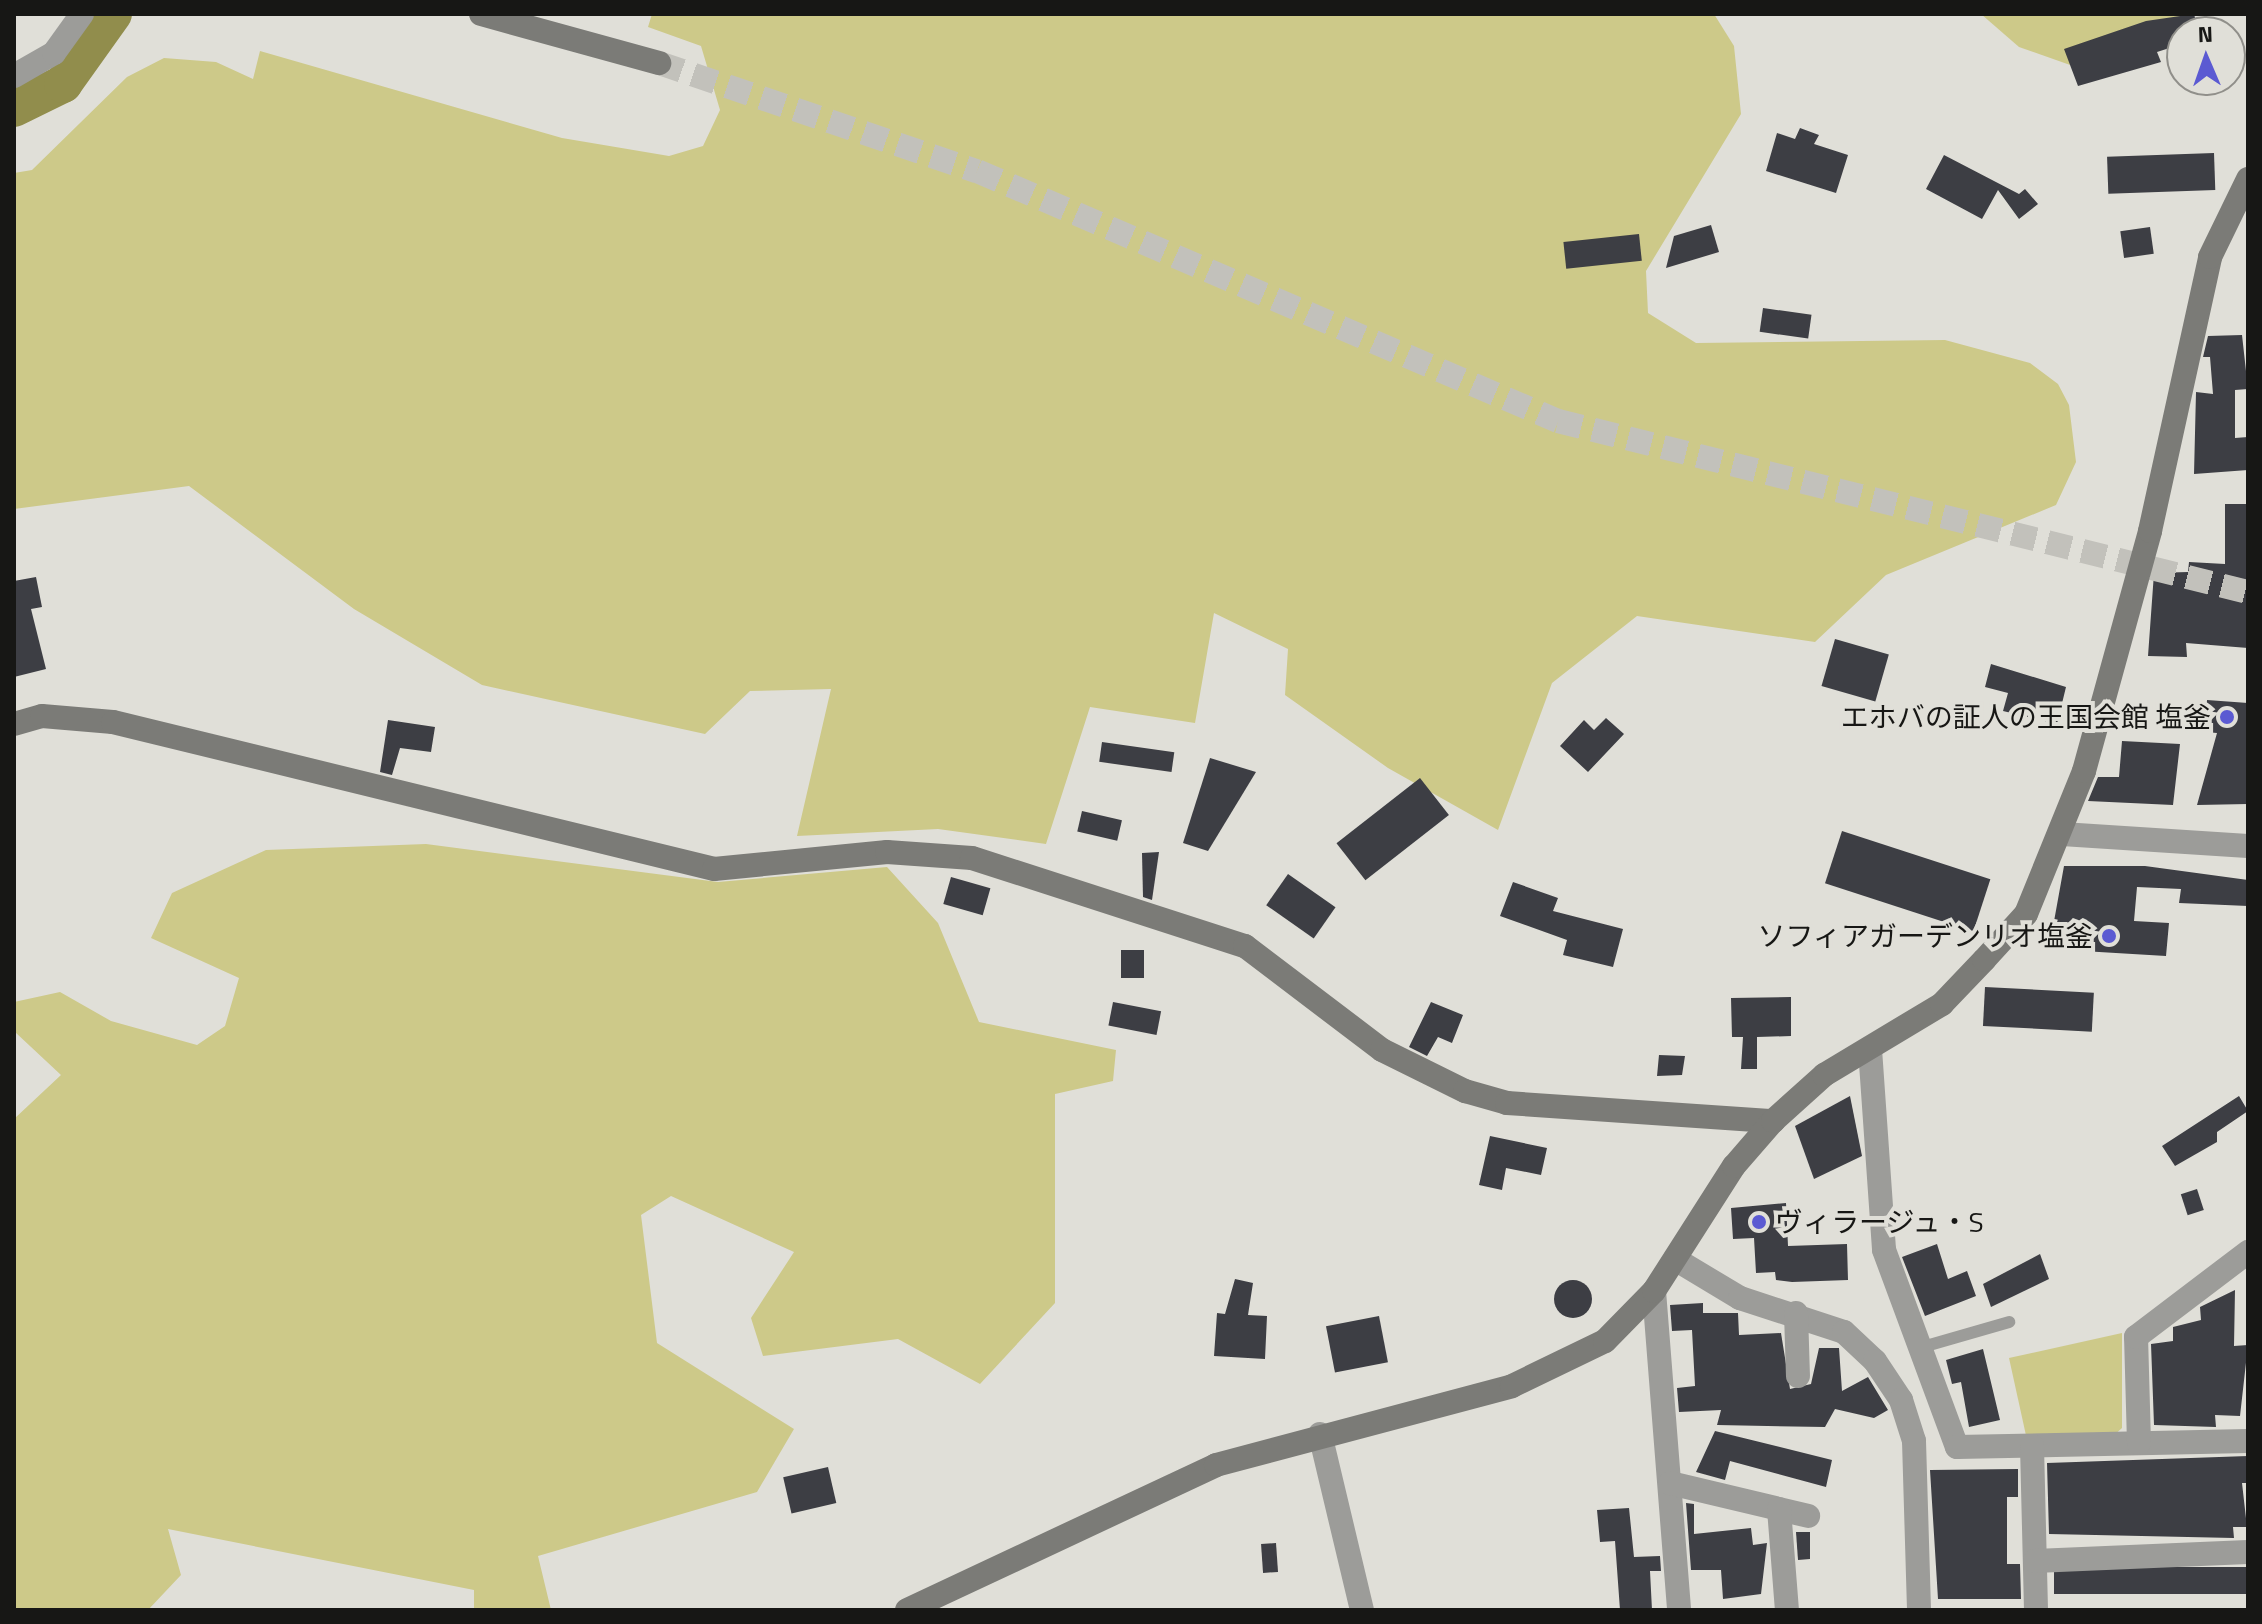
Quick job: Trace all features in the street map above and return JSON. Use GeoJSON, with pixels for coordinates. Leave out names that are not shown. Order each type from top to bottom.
{"type":"FeatureCollection","features":[{"type":"Feature","properties":{"kind":"street"},"geometry":{"type":"LineString","coordinates":[[14,76],[54,53],[82,14]]}},
{"type":"Feature","properties":{"kind":"street"},"geometry":{"type":"LineString","coordinates":[[481,14],[659,63]]}},
{"type":"Feature","properties":{"kind":"street"},"geometry":{"type":"LineString","coordinates":[[907,1610],[1163,1486],[1320,1434],[1554,1371],[1605,1341],[1654,1291],[1773,1121],[1824,1075],[1942,1004],[2026,914],[2062,834],[2150,531],[2210,257],[2247,177]]}},
{"type":"Feature","properties":{"kind":"street"},"geometry":{"type":"LineString","coordinates":[[14,724],[53,716],[113,722],[714,869],[887,852],[972,858],[1245,946],[1382,1050],[1465,1091],[1507,1103],[1773,1121]]}},
{"type":"Feature","properties":{"kind":"street"},"geometry":{"type":"LineString","coordinates":[[2062,834],[2248,846]]}},
{"type":"Feature","properties":{"kind":"street"},"geometry":{"type":"LineString","coordinates":[[1870,1049],[1884,1250],[1957,1447],[2248,1441]]}},
{"type":"Feature","properties":{"kind":"street"},"geometry":{"type":"LineString","coordinates":[[2139,1443],[2136,1337],[2248,1252]]}},
{"type":"Feature","properties":{"kind":"street"},"geometry":{"type":"LineString","coordinates":[[1675,1259],[1740,1298],[1796,1313],[1844,1332],[1901,1400],[1914,1441],[1919,1610]]}},
{"type":"Feature","properties":{"kind":"street"},"geometry":{"type":"LineString","coordinates":[[1654,1291],[1679,1610]]}},
{"type":"Feature","properties":{"kind":"street"},"geometry":{"type":"LineString","coordinates":[[1796,1313],[1798,1376]]}},
{"type":"Feature","properties":{"kind":"street"},"geometry":{"type":"LineString","coordinates":[[1320,1434],[1362,1610]]}},
{"type":"Feature","properties":{"kind":"street"},"geometry":{"type":"LineString","coordinates":[[2032,1446],[2036,1610]]}},
{"type":"Feature","properties":{"kind":"street"},"geometry":{"type":"LineString","coordinates":[[1670,1483],[1808,1516]]}},
{"type":"Feature","properties":{"kind":"street"},"geometry":{"type":"LineString","coordinates":[[1779,1509],[1787,1610]]}},
{"type":"Feature","properties":{"kind":"street"},"geometry":{"type":"LineString","coordinates":[[2035,1561],[2248,1552]]}},
{"type":"Feature","properties":{"kind":"lane"},"geometry":{"type":"LineString","coordinates":[[1919,1348],[2009,1322]]}},
{"type":"Feature","properties":{"kind":"shaded area"},"geometry":{"type":"Polygon","coordinates":[[[652,14],[1714,14],[1734,46],[1741,114],[1646,271],[1648,313],[1696,343],[1945,340],[2030,363],[2058,384],[2069,405],[2076,462],[2056,505],[1886,575],[1815,642],[1637,616],[1552,683],[1498,830],[1388,768],[1285,695],[1288,649],[1214,613],[1195,723],[1090,707],[1046,844],[938,829],[797,836],[831,689],[750,691],[705,734],[482,685],[354,609],[189,486],[14,509],[14,173],[32,170],[127,77],[164,58],[216,62],[253,79],[260,51],[562,138],[669,156],[703,146],[720,110],[701,46],[648,27],[652,14]]]}},
{"type":"Feature","properties":{"kind":"shaded area"},"geometry":{"type":"Polygon","coordinates":[[[1981,14],[2188,14],[2166,16],[2166,31],[2131,58],[2073,66],[2019,47],[1981,14]]]}},
{"type":"Feature","properties":{"kind":"shaded area"},"geometry":{"type":"Polygon","coordinates":[[[426,844],[718,882],[887,867],[938,923],[979,1022],[1116,1050],[1113,1081],[1055,1094],[1055,1303],[980,1384],[898,1339],[763,1356],[751,1318],[794,1252],[671,1196],[641,1215],[657,1343],[794,1429],[757,1492],[538,1556],[551,1610],[474,1610],[474,1590],[168,1529],[181,1575],[148,1610],[14,1610],[14,1119],[61,1075],[15,1032],[14,1002],[60,992],[111,1021],[197,1045],[225,1026],[239,978],[151,938],[172,893],[266,850],[426,844]]]}},
{"type":"Feature","properties":{"kind":"shaded area"},"geometry":{"type":"Polygon","coordinates":[[[2122,1333],[2122,1428],[2112,1437],[2027,1440],[2009,1358],[2122,1333]]]}},
{"type":"Feature","properties":{"kind":"building"},"geometry":{"type":"Polygon","coordinates":[[[2166,18],[2166,49],[2157,52],[2161,62],[2078,86],[2064,49],[2146,21],[2166,18]]]}},
{"type":"Feature","properties":{"kind":"building"},"geometry":{"type":"Polygon","coordinates":[[[1800,128],[1819,135],[1814,144],[1848,155],[1836,193],[1766,171],[1777,133],[1795,139],[1800,128]]]}},
{"type":"Feature","properties":{"kind":"building"},"geometry":{"type":"Polygon","coordinates":[[[2214,153],[2215,190],[2108,194],[2107,157],[2214,153]]]}},
{"type":"Feature","properties":{"kind":"building"},"geometry":{"type":"Polygon","coordinates":[[[1944,155],[2019,194],[2025,189],[2038,204],[2019,219],[1998,190],[1982,219],[1926,189],[1944,155]]]}},
{"type":"Feature","properties":{"kind":"building"},"geometry":{"type":"Polygon","coordinates":[[[1711,225],[1719,252],[1666,268],[1674,236],[1711,225]]]}},
{"type":"Feature","properties":{"kind":"building"},"geometry":{"type":"Polygon","coordinates":[[[2150,227],[2154,254],[2124,258],[2120,231],[2150,227]]]}},
{"type":"Feature","properties":{"kind":"building"},"geometry":{"type":"Polygon","coordinates":[[[1639,234],[1642,261],[1566,269],[1563,242],[1639,234]]]}},
{"type":"Feature","properties":{"kind":"building"},"geometry":{"type":"Polygon","coordinates":[[[1763,308],[1812,315],[1808,339],[1760,332],[1763,308]]]}},
{"type":"Feature","properties":{"kind":"building"},"geometry":{"type":"Polygon","coordinates":[[[2242,335],[2248,389],[2235,390],[2235,438],[2248,437],[2248,470],[2194,474],[2196,392],[2213,394],[2210,357],[2203,357],[2208,336],[2242,335]]]}},
{"type":"Feature","properties":{"kind":"building"},"geometry":{"type":"Polygon","coordinates":[[[2225,504],[2248,504],[2248,648],[2186,643],[2187,657],[2148,656],[2154,573],[2188,572],[2189,562],[2225,564],[2225,504]]]}},
{"type":"Feature","properties":{"kind":"building"},"geometry":{"type":"Polygon","coordinates":[[[36,577],[42,607],[31,609],[46,669],[14,677],[14,581],[36,577]]]}},
{"type":"Feature","properties":{"kind":"building"},"geometry":{"type":"Polygon","coordinates":[[[1835,639],[1889,654],[1875,702],[1821,686],[1835,639]]]}},
{"type":"Feature","properties":{"kind":"building"},"geometry":{"type":"Polygon","coordinates":[[[1991,664],[2066,687],[2057,724],[2003,711],[2008,693],[1985,687],[1991,664]]]}},
{"type":"Feature","properties":{"kind":"building"},"geometry":{"type":"Polygon","coordinates":[[[2207,700],[2248,703],[2248,804],[2197,805],[2217,733],[2205,732],[2207,700]]]}},
{"type":"Feature","properties":{"kind":"building"},"geometry":{"type":"Polygon","coordinates":[[[1606,718],[1624,734],[1588,772],[1560,746],[1584,720],[1594,730],[1606,718]]]}},
{"type":"Feature","properties":{"kind":"building"},"geometry":{"type":"Polygon","coordinates":[[[388,720],[435,727],[431,752],[400,748],[392,775],[380,772],[388,720]]]}},
{"type":"Feature","properties":{"kind":"building"},"geometry":{"type":"Polygon","coordinates":[[[2122,741],[2180,744],[2173,805],[2088,801],[2098,777],[2119,777],[2122,741]]]}},
{"type":"Feature","properties":{"kind":"building"},"geometry":{"type":"Polygon","coordinates":[[[1102,742],[1174,752],[1172,772],[1099,762],[1102,742]]]}},
{"type":"Feature","properties":{"kind":"building"},"geometry":{"type":"Polygon","coordinates":[[[1210,758],[1256,772],[1208,851],[1183,843],[1210,758]]]}},
{"type":"Feature","properties":{"kind":"building"},"geometry":{"type":"Polygon","coordinates":[[[1420,778],[1449,815],[1365,880],[1336,843],[1420,778]]]}},
{"type":"Feature","properties":{"kind":"building"},"geometry":{"type":"Polygon","coordinates":[[[1082,811],[1122,820],[1117,841],[1077,831],[1082,811]]]}},
{"type":"Feature","properties":{"kind":"building"},"geometry":{"type":"Polygon","coordinates":[[[1842,831],[1990,879],[1973,932],[1825,883],[1842,831]]]}},
{"type":"Feature","properties":{"kind":"building"},"geometry":{"type":"Polygon","coordinates":[[[1159,852],[1152,900],[1143,897],[1142,853],[1159,852]]]}},
{"type":"Feature","properties":{"kind":"building"},"geometry":{"type":"Polygon","coordinates":[[[2064,866],[2145,866],[2248,880],[2248,906],[2179,903],[2181,889],[2137,887],[2134,921],[2169,923],[2166,956],[2049,949],[2064,866]]]}},
{"type":"Feature","properties":{"kind":"building"},"geometry":{"type":"Polygon","coordinates":[[[1288,874],[1336,907],[1314,938],[1266,905],[1288,874]]]}},
{"type":"Feature","properties":{"kind":"building"},"geometry":{"type":"Polygon","coordinates":[[[951,877],[990,888],[983,915],[943,904],[951,877]]]}},
{"type":"Feature","properties":{"kind":"building"},"geometry":{"type":"Polygon","coordinates":[[[1513,882],[1558,898],[1553,911],[1623,929],[1613,967],[1563,955],[1567,940],[1500,916],[1513,882]]]}},
{"type":"Feature","properties":{"kind":"building"},"geometry":{"type":"Polygon","coordinates":[[[1121,950],[1144,950],[1144,978],[1121,978],[1121,950]]]}},
{"type":"Feature","properties":{"kind":"building"},"geometry":{"type":"Polygon","coordinates":[[[1985,987],[2094,993],[2092,1032],[1983,1026],[1985,987]]]}},
{"type":"Feature","properties":{"kind":"building"},"geometry":{"type":"Polygon","coordinates":[[[1791,997],[1791,1036],[1757,1037],[1757,1069],[1741,1069],[1743,1037],[1732,1037],[1731,998],[1791,997]]]}},
{"type":"Feature","properties":{"kind":"building"},"geometry":{"type":"Polygon","coordinates":[[[1113,1002],[1161,1011],[1157,1035],[1108,1026],[1113,1002]]]}},
{"type":"Feature","properties":{"kind":"building"},"geometry":{"type":"Polygon","coordinates":[[[1431,1002],[1463,1015],[1452,1043],[1438,1037],[1427,1056],[1409,1047],[1431,1002]]]}},
{"type":"Feature","properties":{"kind":"building"},"geometry":{"type":"Polygon","coordinates":[[[1659,1055],[1685,1056],[1682,1075],[1657,1076],[1659,1055]]]}},
{"type":"Feature","properties":{"kind":"building"},"geometry":{"type":"Polygon","coordinates":[[[1850,1096],[1862,1156],[1814,1179],[1795,1126],[1850,1096]]]}},
{"type":"Feature","properties":{"kind":"building"},"geometry":{"type":"Polygon","coordinates":[[[2239,1096],[2248,1111],[2217,1132],[2217,1142],[2175,1166],[2162,1146],[2239,1096]]]}},
{"type":"Feature","properties":{"kind":"building"},"geometry":{"type":"Polygon","coordinates":[[[1490,1136],[1547,1148],[1541,1175],[1506,1168],[1502,1190],[1479,1185],[1490,1136]]]}},
{"type":"Feature","properties":{"kind":"building"},"geometry":{"type":"Polygon","coordinates":[[[2197,1189],[2204,1210],[2188,1215],[2181,1194],[2197,1189]]]}},
{"type":"Feature","properties":{"kind":"building"},"geometry":{"type":"Polygon","coordinates":[[[1786,1203],[1788,1246],[1847,1244],[1848,1280],[1792,1282],[1776,1280],[1775,1272],[1756,1273],[1754,1238],[1733,1239],[1731,1208],[1786,1203]]]}},
{"type":"Feature","properties":{"kind":"building"},"geometry":{"type":"Polygon","coordinates":[[[1937,1244],[1948,1279],[1967,1271],[1976,1296],[1925,1316],[1902,1257],[1937,1244]]]}},
{"type":"Feature","properties":{"kind":"building"},"geometry":{"type":"Polygon","coordinates":[[[2040,1254],[2049,1279],[1991,1307],[1983,1284],[2040,1254]]]}},
{"type":"Feature","properties":{"kind":"building"},"geometry":{"type":"Polygon","coordinates":[[[1235,1279],[1253,1283],[1248,1315],[1267,1316],[1265,1359],[1214,1356],[1217,1313],[1225,1314],[1235,1279]]]}},
{"type":"Feature","properties":{"kind":"building"},"geometry":{"type":"Polygon","coordinates":[[[1573,1280],[1586,1286],[1592,1299],[1586,1312],[1573,1318],[1560,1312],[1554,1299],[1560,1286],[1573,1280]]]}},
{"type":"Feature","properties":{"kind":"building"},"geometry":{"type":"Polygon","coordinates":[[[2235,1290],[2234,1346],[2248,1345],[2240,1416],[2215,1415],[2216,1427],[2154,1425],[2151,1344],[2173,1341],[2173,1327],[2201,1320],[2200,1307],[2235,1290]]]}},
{"type":"Feature","properties":{"kind":"building"},"geometry":{"type":"Polygon","coordinates":[[[1703,1303],[1703,1313],[1738,1313],[1739,1335],[1781,1333],[1790,1389],[1811,1384],[1819,1348],[1839,1348],[1842,1391],[1868,1377],[1888,1410],[1874,1418],[1835,1409],[1825,1427],[1717,1425],[1721,1410],[1679,1412],[1677,1388],[1695,1386],[1692,1330],[1672,1331],[1670,1305],[1703,1303]]]}},
{"type":"Feature","properties":{"kind":"building"},"geometry":{"type":"Polygon","coordinates":[[[1379,1316],[1388,1362],[1335,1372],[1326,1326],[1379,1316]]]}},
{"type":"Feature","properties":{"kind":"building"},"geometry":{"type":"Polygon","coordinates":[[[1983,1349],[2000,1420],[1969,1427],[1961,1382],[1952,1384],[1946,1360],[1983,1349]]]}},
{"type":"Feature","properties":{"kind":"building"},"geometry":{"type":"Polygon","coordinates":[[[1715,1431],[1832,1460],[1826,1487],[1730,1461],[1725,1480],[1696,1472],[1715,1431]]]}},
{"type":"Feature","properties":{"kind":"building"},"geometry":{"type":"Polygon","coordinates":[[[2248,1456],[2248,1483],[2242,1483],[2247,1527],[2233,1527],[2234,1538],[2049,1534],[2047,1463],[2248,1456]]]}},
{"type":"Feature","properties":{"kind":"building"},"geometry":{"type":"Polygon","coordinates":[[[828,1467],[836,1503],[792,1513],[783,1477],[828,1467]]]}},
{"type":"Feature","properties":{"kind":"building"},"geometry":{"type":"Polygon","coordinates":[[[2018,1469],[2018,1497],[2007,1497],[2007,1564],[2020,1564],[2021,1599],[1938,1599],[1930,1470],[2018,1469]]]}},
{"type":"Feature","properties":{"kind":"building"},"geometry":{"type":"Polygon","coordinates":[[[1686,1503],[1694,1504],[1694,1534],[1751,1528],[1753,1545],[1767,1543],[1761,1594],[1723,1599],[1721,1570],[1691,1570],[1686,1503]]]}},
{"type":"Feature","properties":{"kind":"building"},"geometry":{"type":"Polygon","coordinates":[[[1629,1508],[1634,1557],[1660,1556],[1661,1571],[1650,1571],[1652,1610],[1620,1610],[1615,1541],[1600,1542],[1597,1510],[1629,1508]]]}},
{"type":"Feature","properties":{"kind":"building"},"geometry":{"type":"Polygon","coordinates":[[[1796,1532],[1810,1532],[1810,1559],[1798,1560],[1796,1532]]]}},
{"type":"Feature","properties":{"kind":"building"},"geometry":{"type":"Polygon","coordinates":[[[1276,1543],[1278,1572],[1263,1573],[1261,1544],[1276,1543]]]}},
{"type":"Feature","properties":{"kind":"building"},"geometry":{"type":"Polygon","coordinates":[[[2054,1567],[2248,1567],[2248,1594],[2054,1594],[2054,1567]]]}},
{"type":"Feature","properties":{"kind":"waterway"},"geometry":{"type":"LineString","coordinates":[[14,108],[63,84],[113,14]]}},
{"type":"Feature","properties":{"kind":"tunnel"},"geometry":{"type":"LineString","coordinates":[[659,63],[977,171],[1558,421],[2248,592]]}},
{"type":"Feature","properties":{"kind":"place","name":"エホバの証人の王国会館 塩釜"},"geometry":{"type":"Point","coordinates":[2227,717]}},
{"type":"Feature","properties":{"kind":"place","name":"ソフィアガーデンリオ塩釜"},"geometry":{"type":"Point","coordinates":[2109,936]}},
{"type":"Feature","properties":{"kind":"place","name":"ヴィラージュ・S"},"geometry":{"type":"Point","coordinates":[1759,1222]}}]}
